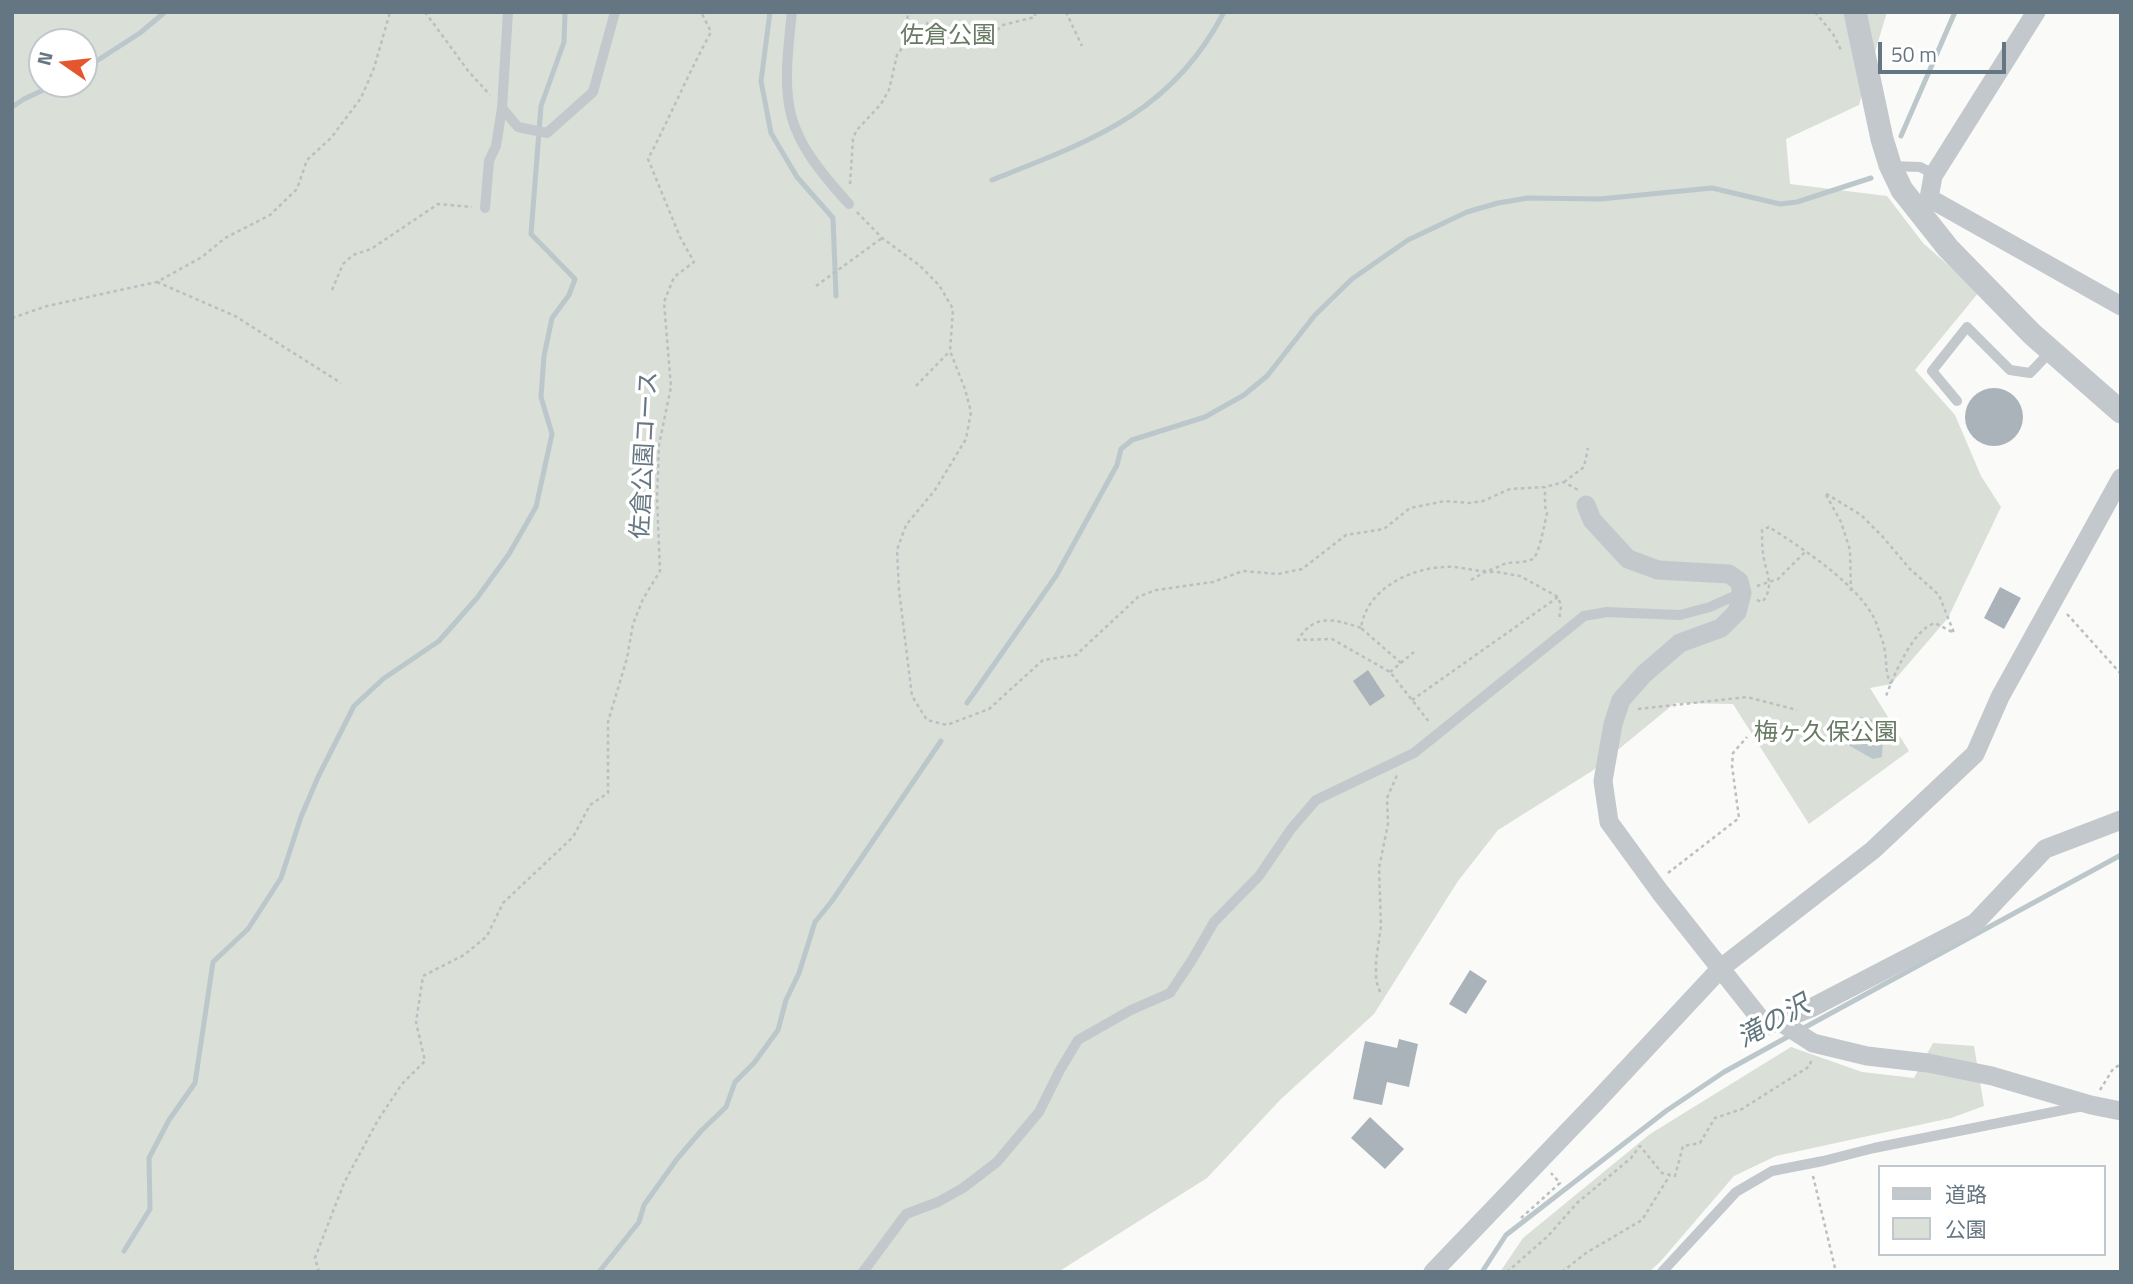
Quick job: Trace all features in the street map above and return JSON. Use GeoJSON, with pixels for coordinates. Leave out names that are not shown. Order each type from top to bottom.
{"type":"FeatureCollection","features":[{"type":"Feature","properties":{"kind":"street"},"geometry":{"type":"LineString","coordinates":[[1855,12],[1882,139],[1890,166],[1902,190],[1926,223],[2051,351],[2121,412]]}},
{"type":"Feature","properties":{"kind":"street"},"geometry":{"type":"LineString","coordinates":[[2036,12],[1934,174],[1929,198],[2121,306]]}},
{"type":"Feature","properties":{"kind":"street"},"geometry":{"type":"LineString","coordinates":[[1433,1272],[1721,968],[1873,850],[1975,754],[2000,697],[2121,478]]}},
{"type":"Feature","properties":{"kind":"street"},"geometry":{"type":"LineString","coordinates":[[1586,505],[1592,520],[1628,558],[1658,570],[1729,575],[1739,581],[1742,593],[1737,612],[1721,628],[1680,643],[1644,674],[1621,700],[1613,724],[1603,781],[1609,822],[1766,1027],[1783,1024],[1975,923],[2045,849],[2121,820]]}},
{"type":"Feature","properties":{"kind":"street"},"geometry":{"type":"LineString","coordinates":[[1783,1024],[1810,1040],[1867,1056],[1928,1063],[1992,1076],[2121,1111]]}},
{"type":"Feature","properties":{"kind":"lane"},"geometry":{"type":"LineString","coordinates":[[485,208],[489,161],[496,146],[502,108],[508,12]]}},
{"type":"Feature","properties":{"kind":"lane"},"geometry":{"type":"LineString","coordinates":[[502,108],[518,127],[547,133],[593,92],[615,12]]}},
{"type":"Feature","properties":{"kind":"lane"},"geometry":{"type":"LineString","coordinates":[[792,12],[786,97],[794,128],[808,156],[849,204]]}},
{"type":"Feature","properties":{"kind":"lane"},"geometry":{"type":"LineString","coordinates":[[1890,166],[1920,167],[1934,174]]}},
{"type":"Feature","properties":{"kind":"lane"},"geometry":{"type":"LineString","coordinates":[[1957,401],[1932,371],[1967,327],[2010,370],[2030,373],[2051,351]]}},
{"type":"Feature","properties":{"kind":"lane"},"geometry":{"type":"LineString","coordinates":[[863,1272],[906,1214],[939,1202],[997,1163],[1039,1112],[1078,1040],[1131,1010],[1170,993],[1214,922],[1259,876],[1291,829],[1315,800],[1414,753],[1584,616],[1608,612],[1680,615],[1710,607],[1742,593]]}},
{"type":"Feature","properties":{"kind":"lane"},"geometry":{"type":"LineString","coordinates":[[1662,1272],[1736,1192],[1772,1171],[2091,1105]]}},
{"type":"Feature","properties":{"kind":"path"},"geometry":{"type":"LineString","coordinates":[[12,318],[47,306],[157,282],[202,257],[225,238],[270,215],[297,189],[307,160],[331,138],[361,97],[374,68],[390,12]]}},
{"type":"Feature","properties":{"kind":"path"},"geometry":{"type":"LineString","coordinates":[[425,12],[469,72],[502,108]]}},
{"type":"Feature","properties":{"kind":"path","name":"佐倉公園コース"},"geometry":{"type":"LineString","coordinates":[[319,1272],[314,1258],[344,1183],[378,1120],[402,1084],[425,1062],[416,1022],[423,975],[464,956],[486,936],[503,903],[573,837],[590,805],[608,793],[608,722],[627,658],[633,624],[643,599],[660,571],[657,498],[659,445],[671,387],[664,302],[674,277],[694,262],[680,237],[648,159],[674,109],[684,80],[711,32],[701,12]]}},
{"type":"Feature","properties":{"kind":"path"},"geometry":{"type":"LineString","coordinates":[[907,12],[910,26],[907,41],[897,55],[889,90],[881,104],[856,131],[853,139],[849,204],[882,238],[919,265],[939,285],[953,309],[950,351],[971,412],[966,439],[936,490],[905,525],[897,550],[912,696],[927,720],[947,725],[989,709],[1043,660],[1076,656],[1138,597],[1156,590],[1213,582],[1242,571],[1278,574],[1302,569],[1346,535],[1384,529],[1410,508],[1445,501],[1469,503],[1510,489],[1564,482],[1584,467],[1588,448]]}},
{"type":"Feature","properties":{"kind":"path"},"geometry":{"type":"LineString","coordinates":[[910,26],[919,32],[927,23],[931,34],[961,45],[986,39],[1003,25],[1035,17],[1035,12]]}},
{"type":"Feature","properties":{"kind":"path"},"geometry":{"type":"LineString","coordinates":[[1066,12],[1082,46]]}},
{"type":"Feature","properties":{"kind":"path"},"geometry":{"type":"LineString","coordinates":[[332,290],[343,264],[353,255],[370,249],[438,204],[485,208]]}},
{"type":"Feature","properties":{"kind":"path"},"geometry":{"type":"LineString","coordinates":[[816,286],[882,238]]}},
{"type":"Feature","properties":{"kind":"path"},"geometry":{"type":"LineString","coordinates":[[157,282],[235,316],[341,383]]}},
{"type":"Feature","properties":{"kind":"path"},"geometry":{"type":"LineString","coordinates":[[916,386],[950,351]]}},
{"type":"Feature","properties":{"kind":"path"},"geometry":{"type":"LineString","coordinates":[[1564,482],[1580,491],[1586,505]]}},
{"type":"Feature","properties":{"kind":"path"},"geometry":{"type":"LineString","coordinates":[[1471,580],[1503,564],[1531,561],[1537,555],[1547,513],[1545,486]]}},
{"type":"Feature","properties":{"kind":"path"},"geometry":{"type":"LineString","coordinates":[[1851,591],[1850,550],[1825,493],[1861,515],[1910,569],[1939,595],[1954,633],[1936,623],[1926,626],[1904,658],[1886,696]]}},
{"type":"Feature","properties":{"kind":"path"},"geometry":{"type":"LineString","coordinates":[[1742,593],[1762,602],[1769,594],[1770,582],[1763,554],[1762,530],[1769,527],[1822,562],[1868,606],[1877,623],[1885,651],[1886,675],[1891,684]]}},
{"type":"Feature","properties":{"kind":"path"},"geometry":{"type":"LineString","coordinates":[[1742,593],[1778,579],[1805,551]]}},
{"type":"Feature","properties":{"kind":"path"},"geometry":{"type":"LineString","coordinates":[[1361,628],[1362,615],[1380,591],[1414,572],[1442,567],[1466,567],[1520,576],[1558,597],[1561,606],[1555,641]]}},
{"type":"Feature","properties":{"kind":"path"},"geometry":{"type":"LineString","coordinates":[[1412,701],[1558,597]]}},
{"type":"Feature","properties":{"kind":"path"},"geometry":{"type":"LineString","coordinates":[[2054,599],[2121,674]]}},
{"type":"Feature","properties":{"kind":"path"},"geometry":{"type":"LineString","coordinates":[[1401,663],[1361,628],[1328,620],[1314,623],[1305,629],[1298,640],[1332,639],[1390,672],[1438,734]]}},
{"type":"Feature","properties":{"kind":"path"},"geometry":{"type":"LineString","coordinates":[[1390,672],[1414,652]]}},
{"type":"Feature","properties":{"kind":"path"},"geometry":{"type":"LineString","coordinates":[[1617,710],[1747,697],[1797,710]]}},
{"type":"Feature","properties":{"kind":"path"},"geometry":{"type":"LineString","coordinates":[[1654,883],[1739,818],[1732,766],[1733,753],[1747,737]]}},
{"type":"Feature","properties":{"kind":"path"},"geometry":{"type":"LineString","coordinates":[[1380,992],[1376,980],[1381,926],[1379,868],[1388,824],[1387,798],[1398,774],[1401,759]]}},
{"type":"Feature","properties":{"kind":"path"},"geometry":{"type":"LineString","coordinates":[[1507,1272],[1548,1236],[1577,1203],[1631,1158],[1640,1146],[1662,1173],[1675,1176],[1683,1146],[1700,1143],[1715,1118],[1741,1109],[1810,1066],[1810,1040]]}},
{"type":"Feature","properties":{"kind":"path"},"geometry":{"type":"LineString","coordinates":[[2091,1105],[2113,1069],[2121,1064]]}},
{"type":"Feature","properties":{"kind":"path"},"geometry":{"type":"LineString","coordinates":[[1521,1218],[1560,1183],[1540,1159]]}},
{"type":"Feature","properties":{"kind":"path"},"geometry":{"type":"LineString","coordinates":[[1810,1164],[1836,1272]]}},
{"type":"Feature","properties":{"kind":"path"},"geometry":{"type":"LineString","coordinates":[[1562,1272],[1586,1253],[1642,1220],[1670,1175]]}},
{"type":"Feature","properties":{"kind":"green space"},"geometry":{"type":"Polygon","coordinates":[[[12,12],[1887,12],[1859,105],[1786,139],[1790,184],[1887,196],[1923,243],[1979,292],[1915,370],[1955,415],[1981,476],[2001,507],[1948,618],[1891,684],[1870,688],[1909,751],[1809,824],[1733,704],[1675,703],[1592,771],[1498,830],[1458,881],[1374,1014],[1281,1099],[1207,1178],[1058,1272],[12,1272],[12,12]]]}},
{"type":"Feature","properties":{"kind":"green space"},"geometry":{"type":"Polygon","coordinates":[[[1933,1043],[1974,1046],[1984,1106],[1951,1118],[1776,1156],[1734,1176],[1649,1272],[1500,1272],[1523,1238],[1650,1134],[1791,1047],[1862,1072],[1914,1078],[1933,1043]]]}},
{"type":"Feature","properties":{"kind":"shaded area"},"geometry":{"type":"Polygon","coordinates":[[[1860,717],[1878,721],[1883,739],[1882,757],[1873,759],[1850,746],[1845,734],[1847,725],[1860,717]]]}},
{"type":"Feature","properties":{"kind":"building"},"geometry":{"type":"Polygon","coordinates":[[[1994,388],[2005,390],[2018,401],[2023,417],[2021,428],[2010,441],[1994,446],[1983,444],[1970,433],[1965,417],[1967,406],[1978,393],[1994,388]]]}},
{"type":"Feature","properties":{"kind":"building"},"geometry":{"type":"Polygon","coordinates":[[[2000,587],[2021,598],[2004,629],[1984,618],[2000,587]]]}},
{"type":"Feature","properties":{"kind":"building"},"geometry":{"type":"Polygon","coordinates":[[[1368,670],[1385,696],[1370,706],[1353,681],[1368,670]]]}},
{"type":"Feature","properties":{"kind":"building"},"geometry":{"type":"Polygon","coordinates":[[[1470,970],[1487,981],[1466,1014],[1449,1004],[1470,970]]]}},
{"type":"Feature","properties":{"kind":"building"},"geometry":{"type":"Polygon","coordinates":[[[1399,1039],[1418,1044],[1409,1087],[1387,1082],[1382,1105],[1353,1099],[1365,1041],[1397,1048],[1399,1039]]]}},
{"type":"Feature","properties":{"kind":"building"},"geometry":{"type":"Polygon","coordinates":[[[1370,1117],[1404,1149],[1385,1169],[1351,1138],[1370,1117]]]}},
{"type":"Feature","properties":{"kind":"waterway"},"geometry":{"type":"LineString","coordinates":[[98,60],[140,33],[165,12]]}},
{"type":"Feature","properties":{"kind":"waterway"},"geometry":{"type":"LineString","coordinates":[[124,1251],[150,1209],[149,1158],[169,1120],[195,1083],[213,962],[248,929],[281,878],[301,817],[354,706],[383,679],[439,641],[477,598],[509,554],[536,507],[552,434],[541,397],[544,356],[552,318],[569,295],[575,279],[531,234],[541,106],[564,42],[565,12]]}},
{"type":"Feature","properties":{"kind":"waterway"},"geometry":{"type":"LineString","coordinates":[[770,12],[761,81],[771,133],[797,177],[833,218],[836,296]]}},
{"type":"Feature","properties":{"kind":"waterway"},"geometry":{"type":"LineString","coordinates":[[992,180],[1063,152],[1126,119],[1154,99],[1180,75],[1203,47],[1224,12]]}},
{"type":"Feature","properties":{"kind":"waterway"},"geometry":{"type":"LineString","coordinates":[[1901,136],[1955,12]]}},
{"type":"Feature","properties":{"kind":"waterway"},"geometry":{"type":"LineString","coordinates":[[12,107],[28,97]]}},
{"type":"Feature","properties":{"kind":"waterway"},"geometry":{"type":"LineString","coordinates":[[967,703],[1056,576],[1117,465],[1121,449],[1132,440],[1205,417],[1244,395],[1267,376],[1315,315],[1352,279],[1408,240],[1467,212],[1528,198],[1600,199],[1712,188],[1780,204],[1797,202],[1871,178]]}},
{"type":"Feature","properties":{"kind":"waterway"},"geometry":{"type":"LineString","coordinates":[[599,1272],[639,1222],[644,1205],[677,1159],[726,1107],[735,1082],[754,1063],[778,1030],[786,1000],[799,973],[815,922],[941,741]]}},
{"type":"Feature","properties":{"kind":"waterway","name":"滝の沢"},"geometry":{"type":"LineString","coordinates":[[1802,1029],[2121,855]]}},
{"type":"Feature","properties":{"kind":"waterway","name":"滝の沢"},"geometry":{"type":"LineString","coordinates":[[1482,1272],[1506,1235],[1666,1111],[1724,1072],[1791,1035]]}},
{"type":"Feature","properties":{"kind":"park label","name":"佐倉公園"},"geometry":{"type":"Point","coordinates":[948,37]}},
{"type":"Feature","properties":{"kind":"park label","name":"梅ヶ久保公園"},"geometry":{"type":"Point","coordinates":[1826,734]}}]}
